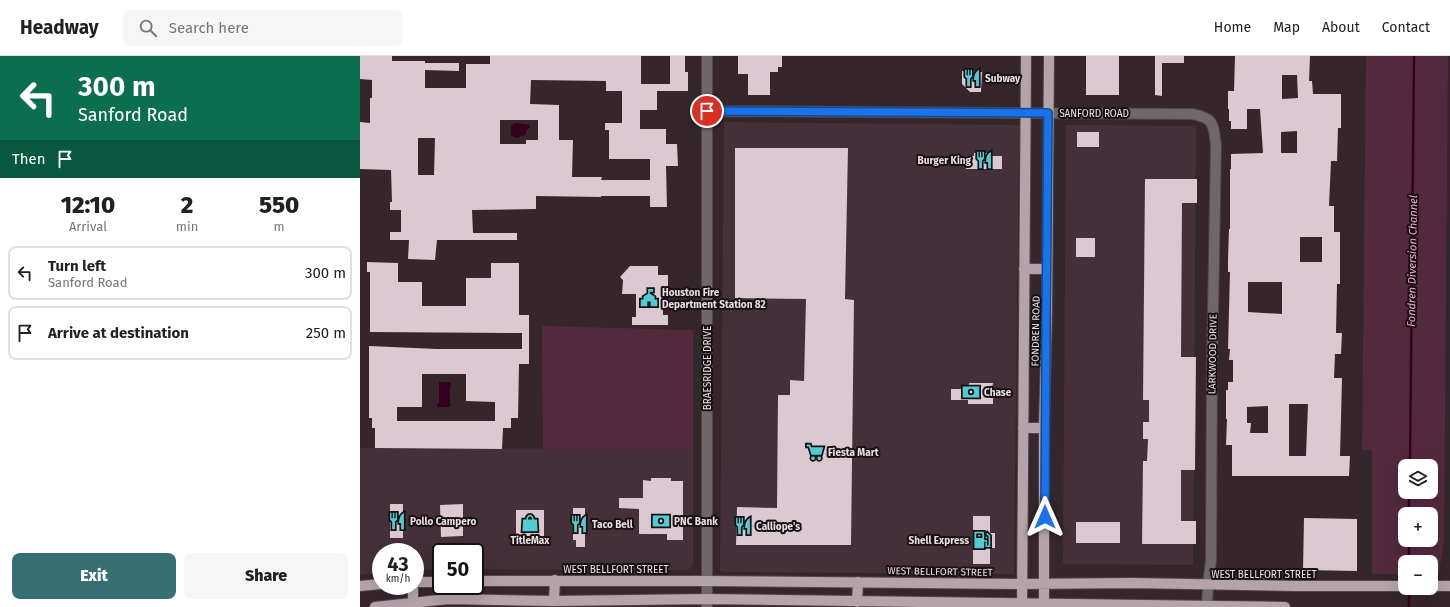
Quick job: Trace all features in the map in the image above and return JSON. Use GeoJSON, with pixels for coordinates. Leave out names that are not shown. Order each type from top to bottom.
{"type":"FeatureCollection","features":[{"type":"Feature","properties":{"kind":"main road","name":"FONDREN ROAD"},"geometry":{"type":"LineString","coordinates":[[1022,605],[1026,56]]}},
{"type":"Feature","properties":{"kind":"main road","name":"FONDREN ROAD"},"geometry":{"type":"LineString","coordinates":[[1044,605],[1044,428],[1049,56]]}},
{"type":"Feature","properties":{"kind":"main road"},"geometry":{"type":"LineString","coordinates":[[1024,269],[1047,269]]}},
{"type":"Feature","properties":{"kind":"main road"},"geometry":{"type":"LineString","coordinates":[[1023,428],[1044,428]]}},
{"type":"Feature","properties":{"kind":"main road","name":"WEST BELLFORT STREET"},"geometry":{"type":"LineString","coordinates":[[484,581],[555,580],[621,582],[707,581],[1022,584],[1132,583],[1295,586],[1398,586]]}},
{"type":"Feature","properties":{"kind":"main road"},"geometry":{"type":"LineString","coordinates":[[554,601],[555,580]]}},
{"type":"Feature","properties":{"kind":"main road"},"geometry":{"type":"LineString","coordinates":[[857,602],[858,582]]}},
{"type":"Feature","properties":{"kind":"main road"},"geometry":{"type":"LineString","coordinates":[[360,586],[372,585]]}},
{"type":"Feature","properties":{"kind":"main road"},"geometry":{"type":"LineString","coordinates":[[1438,586],[1450,586]]}},
{"type":"Feature","properties":{"kind":"main road"},"geometry":{"type":"LineString","coordinates":[[413,595],[413,602]]}},
{"type":"Feature","properties":{"kind":"main road"},"geometry":{"type":"LineString","coordinates":[[375,607],[448,599],[707,603],[857,602],[1286,607]]}},
{"type":"Feature","properties":{"kind":"street","name":"BRAESRIDGE DRIVE"},"geometry":{"type":"LineString","coordinates":[[707,56],[707,603]]}},
{"type":"Feature","properties":{"kind":"street","name":"SANFORD ROAD"},"geometry":{"type":"LineString","coordinates":[[707,111],[1192,114]]}},
{"type":"Feature","properties":{"kind":"street","name":"LARKWOOD DRIVE"},"geometry":{"type":"LineString","coordinates":[[1192,114],[1204,116],[1212,124],[1216,145],[1212,374],[1211,560],[1207,606]]}},
{"type":"Feature","properties":{"kind":"shaded area"},"geometry":{"type":"Polygon","coordinates":[[[1366,56],[1448,56],[1444,542],[1439,573],[1438,555],[1398,555],[1398,574],[1372,574],[1372,450],[1362,450],[1366,56]]]}},
{"type":"Feature","properties":{"kind":"shaded area"},"geometry":{"type":"Polygon","coordinates":[[[724,122],[1019,125],[1014,574],[723,572],[720,570],[724,122]]]}},
{"type":"Feature","properties":{"kind":"shaded area"},"geometry":{"type":"Polygon","coordinates":[[[515,123],[530,125],[525,135],[516,138],[511,135],[511,126],[515,123]]]}},
{"type":"Feature","properties":{"kind":"shaded area"},"geometry":{"type":"Polygon","coordinates":[[[1066,125],[1196,126],[1193,565],[1063,564],[1066,125]]]}},
{"type":"Feature","properties":{"kind":"shaded area"},"geometry":{"type":"Polygon","coordinates":[[[542,326],[693,330],[693,449],[543,449],[542,326]]]}},
{"type":"Feature","properties":{"kind":"shaded area"},"geometry":{"type":"Polygon","coordinates":[[[439,382],[451,382],[450,407],[437,407],[437,404],[439,403],[439,382]]]}},
{"type":"Feature","properties":{"kind":"shaded area"},"geometry":{"type":"Polygon","coordinates":[[[360,448],[693,449],[693,566],[688,570],[484,569],[484,543],[432,543],[432,569],[424,570],[424,543],[372,543],[372,574],[360,575],[360,448]]]}},
{"type":"Feature","properties":{"kind":"building"},"geometry":{"type":"Polygon","coordinates":[[[360,56],[392,56],[392,61],[459,63],[459,71],[425,70],[425,88],[466,88],[466,64],[490,64],[490,56],[641,56],[641,84],[670,84],[670,56],[685,56],[685,72],[688,72],[688,91],[657,91],[657,110],[640,110],[640,129],[666,129],[666,144],[677,144],[678,166],[666,166],[667,207],[650,207],[650,196],[536,196],[536,209],[472,210],[473,233],[517,233],[517,240],[437,240],[435,260],[408,259],[409,240],[390,240],[390,232],[401,232],[401,210],[390,210],[390,202],[392,202],[391,170],[360,169],[360,122],[370,123],[372,80],[360,79],[360,56]],[[531,80],[530,104],[559,105],[559,140],[573,140],[572,177],[602,177],[601,180],[650,180],[650,159],[609,159],[609,130],[605,130],[605,123],[622,123],[622,91],[606,91],[606,81],[531,80]],[[500,120],[500,144],[526,144],[526,140],[538,140],[538,120],[500,120]],[[418,138],[418,175],[434,175],[435,138],[418,138]]]}},
{"type":"Feature","properties":{"kind":"building"},"geometry":{"type":"Polygon","coordinates":[[[738,56],[782,56],[782,67],[778,67],[778,72],[770,72],[770,95],[748,95],[748,74],[738,74],[738,56]]]}},
{"type":"Feature","properties":{"kind":"building"},"geometry":{"type":"Polygon","coordinates":[[[1086,56],[1119,56],[1119,95],[1086,95],[1086,56]]]}},
{"type":"Feature","properties":{"kind":"building"},"geometry":{"type":"Polygon","coordinates":[[[1155,56],[1184,56],[1184,63],[1162,63],[1162,96],[1155,95],[1155,56]]]}},
{"type":"Feature","properties":{"kind":"building"},"geometry":{"type":"Polygon","coordinates":[[[1235,56],[1310,56],[1309,81],[1312,81],[1313,94],[1341,94],[1341,128],[1338,128],[1337,161],[1331,161],[1329,206],[1334,206],[1334,232],[1340,232],[1340,284],[1337,284],[1336,333],[1342,333],[1341,354],[1335,354],[1334,378],[1342,378],[1340,456],[1350,456],[1349,476],[1232,476],[1232,445],[1226,445],[1226,390],[1228,390],[1228,382],[1233,382],[1233,360],[1229,360],[1230,349],[1228,349],[1230,272],[1228,272],[1228,260],[1231,154],[1263,153],[1260,109],[1247,109],[1247,129],[1231,129],[1228,109],[1228,91],[1234,91],[1235,56]],[[1282,75],[1282,99],[1298,98],[1297,75],[1282,75]],[[1297,131],[1281,132],[1281,153],[1297,153],[1297,131]],[[1300,237],[1300,262],[1322,262],[1322,237],[1300,237]],[[1248,282],[1248,312],[1282,314],[1282,282],[1248,282]],[[1289,404],[1289,456],[1306,456],[1308,404],[1289,404]],[[1268,406],[1247,407],[1247,423],[1251,423],[1250,433],[1268,433],[1268,406]]]}},
{"type":"Feature","properties":{"kind":"building","name":"Subway"},"geometry":{"type":"Polygon","coordinates":[[[962,71],[982,72],[981,92],[970,92],[962,84],[962,71]]]}},
{"type":"Feature","properties":{"kind":"building"},"geometry":{"type":"Polygon","coordinates":[[[1077,132],[1099,132],[1099,147],[1077,147],[1077,132]]]}},
{"type":"Feature","properties":{"kind":"building"},"geometry":{"type":"Polygon","coordinates":[[[735,148],[848,148],[845,299],[854,300],[851,545],[736,545],[737,507],[777,508],[778,395],[790,395],[790,380],[804,381],[806,299],[735,298],[735,148]]]}},
{"type":"Feature","properties":{"kind":"building","name":"Burger King"},"geometry":{"type":"Polygon","coordinates":[[[974,153],[989,153],[989,156],[1002,156],[1002,169],[966,169],[966,156],[974,156],[974,153]]]}},
{"type":"Feature","properties":{"kind":"building"},"geometry":{"type":"Polygon","coordinates":[[[1145,179],[1197,179],[1197,203],[1182,203],[1181,357],[1196,357],[1195,470],[1181,470],[1181,521],[1196,521],[1196,544],[1142,544],[1143,461],[1147,461],[1148,439],[1143,439],[1143,422],[1149,422],[1149,400],[1143,400],[1145,179]]]}},
{"type":"Feature","properties":{"kind":"building"},"geometry":{"type":"Polygon","coordinates":[[[1076,238],[1095,238],[1095,257],[1076,257],[1076,238]]]}},
{"type":"Feature","properties":{"kind":"building"},"geometry":{"type":"Polygon","coordinates":[[[367,262],[398,263],[398,282],[422,282],[422,306],[466,306],[466,278],[491,278],[491,263],[519,263],[519,315],[529,315],[529,364],[519,364],[518,418],[511,418],[511,428],[503,428],[502,449],[375,448],[375,428],[372,428],[372,418],[369,418],[369,346],[437,349],[522,349],[522,333],[370,332],[370,272],[367,272],[367,262]],[[422,374],[422,407],[397,407],[397,421],[495,421],[495,402],[466,401],[466,374],[422,374]]]}},
{"type":"Feature","properties":{"kind":"building","name":"Houston Fire Department Station 82"},"geometry":{"type":"Polygon","coordinates":[[[630,266],[658,266],[658,275],[668,275],[668,289],[663,289],[663,315],[668,315],[668,325],[632,325],[632,317],[636,317],[636,294],[622,294],[623,280],[620,277],[630,266]]]}},
{"type":"Feature","properties":{"kind":"building","name":"Chase"},"geometry":{"type":"Polygon","coordinates":[[[969,383],[993,383],[991,395],[993,396],[993,404],[968,404],[968,400],[951,400],[951,389],[969,389],[969,383]]]}},
{"type":"Feature","properties":{"kind":"building","name":"PNC Bank"},"geometry":{"type":"Polygon","coordinates":[[[651,478],[671,478],[671,481],[683,481],[683,540],[667,540],[667,534],[639,534],[639,509],[619,508],[619,498],[643,498],[643,480],[651,481],[651,478]]]}},
{"type":"Feature","properties":{"kind":"building","name":"Pollo Campero"},"geometry":{"type":"Polygon","coordinates":[[[390,504],[403,504],[403,538],[390,538],[390,504]]]}},
{"type":"Feature","properties":{"kind":"building"},"geometry":{"type":"Polygon","coordinates":[[[463,504],[463,536],[441,537],[440,505],[463,504]]]}},
{"type":"Feature","properties":{"kind":"building","name":"Taco Bell"},"geometry":{"type":"Polygon","coordinates":[[[573,508],[585,508],[585,547],[576,547],[576,540],[573,540],[573,508]]]}},
{"type":"Feature","properties":{"kind":"building","name":"TitleMax"},"geometry":{"type":"Polygon","coordinates":[[[516,510],[544,510],[544,536],[516,536],[516,510]]]}},
{"type":"Feature","properties":{"kind":"building"},"geometry":{"type":"Polygon","coordinates":[[[973,516],[990,516],[990,533],[995,533],[995,548],[990,548],[990,564],[973,564],[973,516]]]}},
{"type":"Feature","properties":{"kind":"building"},"geometry":{"type":"Polygon","coordinates":[[[1304,518],[1357,519],[1357,571],[1303,570],[1304,518]]]}},
{"type":"Feature","properties":{"kind":"building"},"geometry":{"type":"Polygon","coordinates":[[[1076,522],[1120,522],[1120,543],[1076,543],[1076,522]]]}},
{"type":"Feature","properties":{"kind":"waterway","name":"Fondren Diversion Channel"},"geometry":{"type":"LineString","coordinates":[[1410,459],[1414,56]]}},
{"type":"Feature","properties":{"kind":"waterway","name":"Fondren Diversion Channel"},"geometry":{"type":"LineString","coordinates":[[1409,499],[1409,507]]}},
{"type":"Feature","properties":{"kind":"waterway","name":"Fondren Diversion Channel"},"geometry":{"type":"LineString","coordinates":[[1409,547],[1409,555]]}},
{"type":"Feature","properties":{"kind":"waterway","name":"Fondren Diversion Channel"},"geometry":{"type":"LineString","coordinates":[[1409,595],[1409,607]]}},
{"type":"Feature","properties":{"kind":"place","name":"Subway"},"geometry":{"type":"Point","coordinates":[972,78]}},
{"type":"Feature","properties":{"kind":"place","name":"Burger King"},"geometry":{"type":"Point","coordinates":[984,160]}},
{"type":"Feature","properties":{"kind":"place","name":"Houston Fire Department Station 82"},"geometry":{"type":"Point","coordinates":[649,298]}},
{"type":"Feature","properties":{"kind":"place","name":"Chase"},"geometry":{"type":"Point","coordinates":[971,392]}},
{"type":"Feature","properties":{"kind":"place","name":"Fiesta Mart"},"geometry":{"type":"Point","coordinates":[815,452]}},
{"type":"Feature","properties":{"kind":"place","name":"Pollo Campero"},"geometry":{"type":"Point","coordinates":[397,521]}},
{"type":"Feature","properties":{"kind":"place","name":"PNC Bank"},"geometry":{"type":"Point","coordinates":[661,521]}},
{"type":"Feature","properties":{"kind":"place","name":"TitleMax"},"geometry":{"type":"Point","coordinates":[530,523]}},
{"type":"Feature","properties":{"kind":"place","name":"Taco Bell"},"geometry":{"type":"Point","coordinates":[579,524]}},
{"type":"Feature","properties":{"kind":"place","name":"Calliope's"},"geometry":{"type":"Point","coordinates":[743,526]}},
{"type":"Feature","properties":{"kind":"place","name":"Shell Express"},"geometry":{"type":"Point","coordinates":[982,540]}},
{"type":"Feature","properties":{"kind":"route"},"geometry":{"type":"LineString","coordinates":[[707,111],[1048,113],[1047,309],[1044,428],[1045,517]]}}]}
